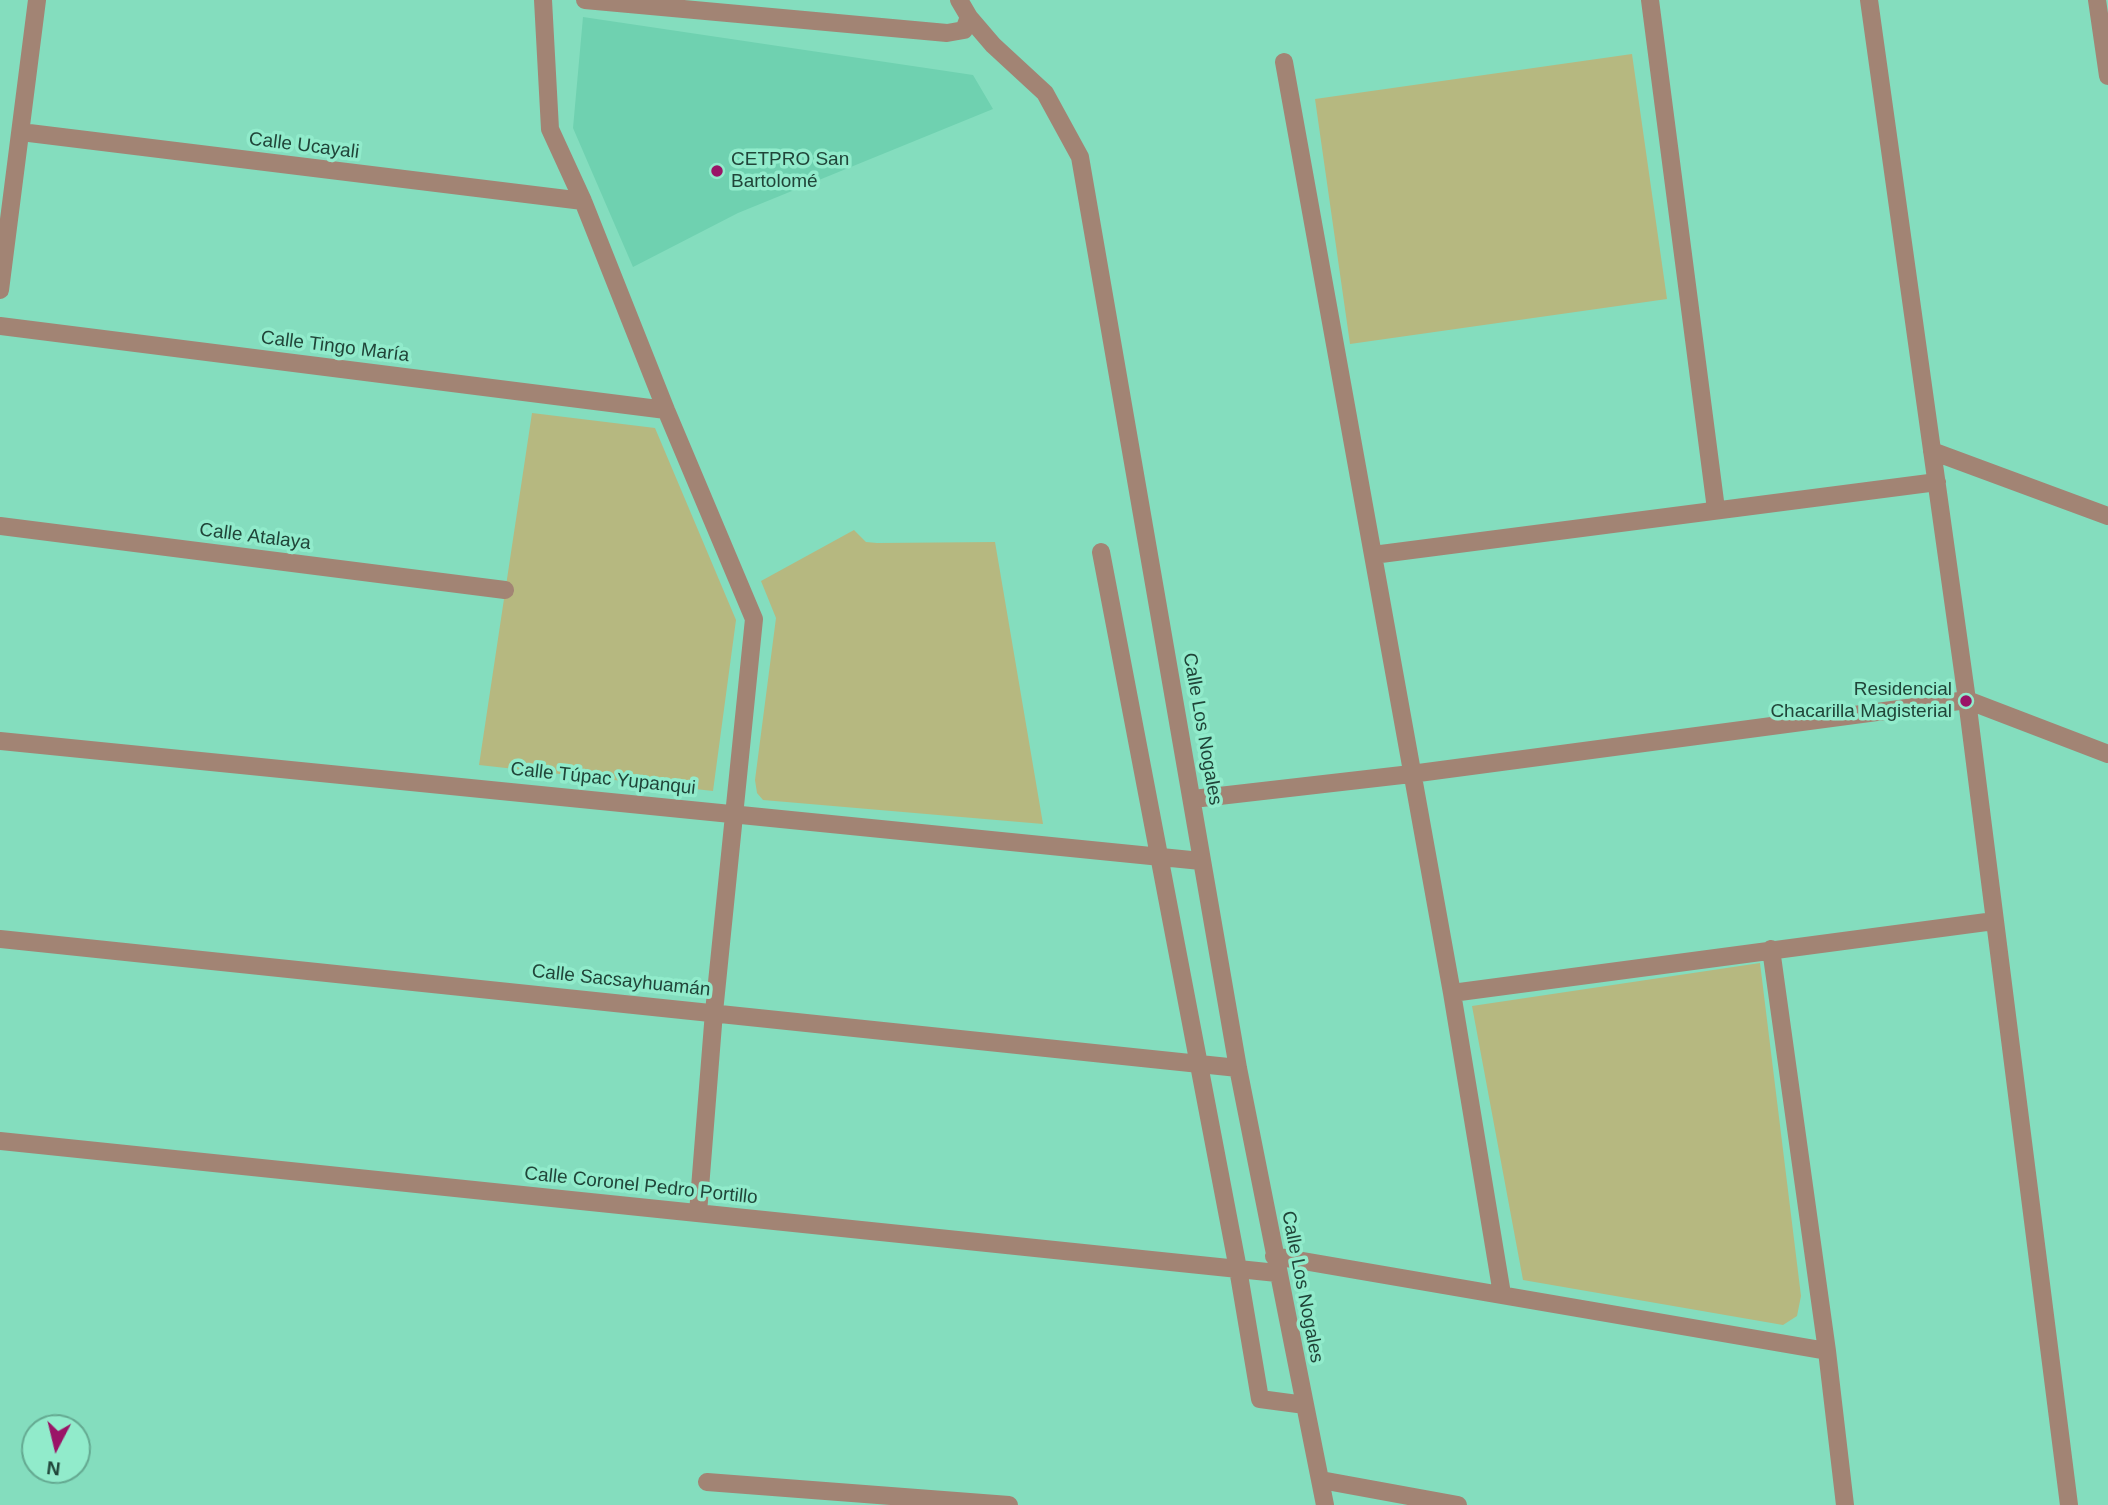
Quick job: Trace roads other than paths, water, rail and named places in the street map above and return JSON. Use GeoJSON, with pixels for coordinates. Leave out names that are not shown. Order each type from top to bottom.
{"type":"FeatureCollection","features":[{"type":"Feature","properties":{"kind":"street"},"geometry":{"type":"LineString","coordinates":[[0,290],[37,0]]}},
{"type":"Feature","properties":{"kind":"street"},"geometry":{"type":"LineString","coordinates":[[542,0],[550,129],[583,201],[666,410],[754,619],[714,1012],[698,1213]]}},
{"type":"Feature","properties":{"kind":"street"},"geometry":{"type":"LineString","coordinates":[[585,0],[746,6],[947,33],[964,30],[969,17]]}},
{"type":"Feature","properties":{"kind":"street","name":"Calle Los Nogales"},"geometry":{"type":"LineString","coordinates":[[959,0],[969,17],[993,45],[1045,93],[1080,157],[1238,1068],[1325,1505]]}},
{"type":"Feature","properties":{"kind":"street"},"geometry":{"type":"LineString","coordinates":[[1650,0],[1716,509]]}},
{"type":"Feature","properties":{"kind":"street"},"geometry":{"type":"LineString","coordinates":[[1869,0],[1966,700],[2069,1505]]}},
{"type":"Feature","properties":{"kind":"street"},"geometry":{"type":"LineString","coordinates":[[2097,0],[2104,23],[2108,76]]}},
{"type":"Feature","properties":{"kind":"street"},"geometry":{"type":"LineString","coordinates":[[1284,62],[1452,993],[1502,1294]]}},
{"type":"Feature","properties":{"kind":"street","name":"Calle Ucayali"},"geometry":{"type":"LineString","coordinates":[[21,132],[583,201]]}},
{"type":"Feature","properties":{"kind":"street","name":"Calle Tingo María"},"geometry":{"type":"LineString","coordinates":[[0,326],[666,410]]}},
{"type":"Feature","properties":{"kind":"street"},"geometry":{"type":"LineString","coordinates":[[1932,451],[2108,516]]}},
{"type":"Feature","properties":{"kind":"street"},"geometry":{"type":"LineString","coordinates":[[1373,555],[1937,482]]}},
{"type":"Feature","properties":{"kind":"street","name":"Calle Atalaya"},"geometry":{"type":"LineString","coordinates":[[0,526],[506,590]]}},
{"type":"Feature","properties":{"kind":"street"},"geometry":{"type":"LineString","coordinates":[[1101,552],[1238,1269],[1260,1399],[1305,1405]]}},
{"type":"Feature","properties":{"kind":"street"},"geometry":{"type":"LineString","coordinates":[[1193,799],[1411,774],[1966,700],[2108,754]]}},
{"type":"Feature","properties":{"kind":"street","name":"Calle Túpac Yupanqui"},"geometry":{"type":"LineString","coordinates":[[0,741],[1201,861]]}},
{"type":"Feature","properties":{"kind":"street"},"geometry":{"type":"LineString","coordinates":[[1452,993],[1994,921]]}},
{"type":"Feature","properties":{"kind":"street","name":"Calle Sacsayhuamán"},"geometry":{"type":"LineString","coordinates":[[0,939],[1238,1068]]}},
{"type":"Feature","properties":{"kind":"street"},"geometry":{"type":"LineString","coordinates":[[1771,949],[1827,1351],[1845,1505]]}},
{"type":"Feature","properties":{"kind":"street","name":"Calle Coronel Pedro Portillo"},"geometry":{"type":"LineString","coordinates":[[0,1141],[1238,1269],[1276,1264],[1502,1294],[1827,1351]]}},
{"type":"Feature","properties":{"kind":"street"},"geometry":{"type":"LineString","coordinates":[[1321,1480],[1458,1505]]}},
{"type":"Feature","properties":{"kind":"street"},"geometry":{"type":"LineString","coordinates":[[707,1482],[1009,1505]]}},
{"type":"Feature","properties":{"kind":"place","name":"CETPRO San Bartolomé"},"geometry":{"type":"Point","coordinates":[717,171]}},
{"type":"Feature","properties":{"kind":"place","name":"Residencial Chacarilla Magisterial"},"geometry":{"type":"Point","coordinates":[1966,701]}}]}
